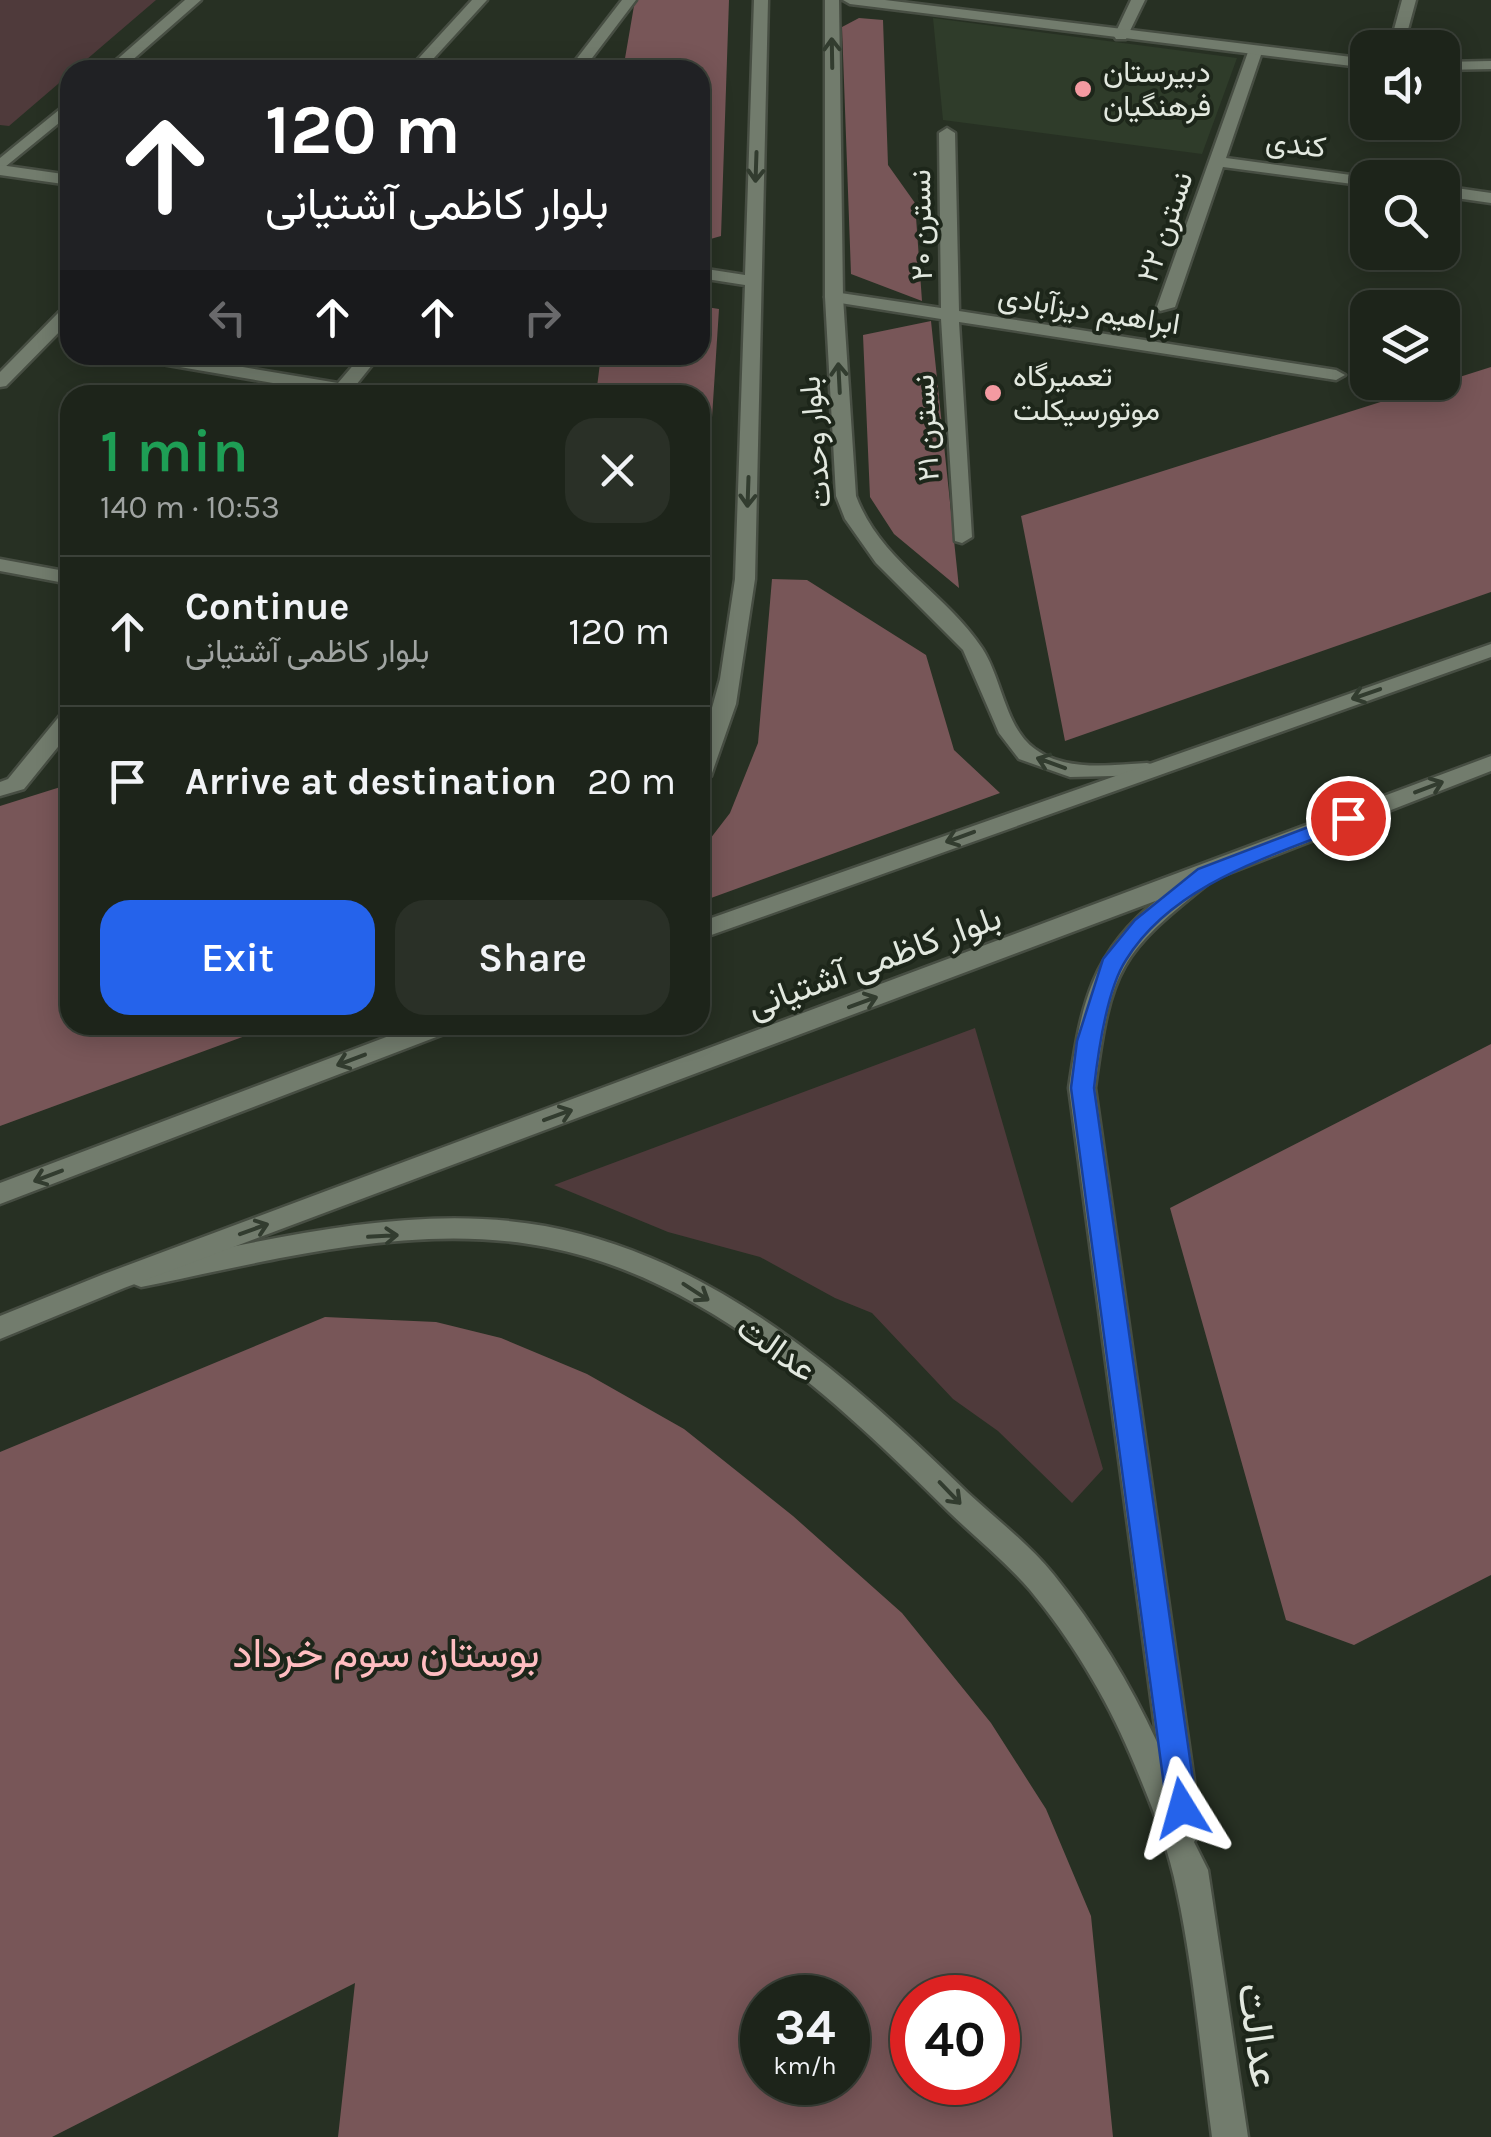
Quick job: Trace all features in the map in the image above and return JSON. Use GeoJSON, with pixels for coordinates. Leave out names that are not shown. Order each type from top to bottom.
{"type":"FeatureCollection","features":[{"type":"Feature","properties":{"kind":"street"},"geometry":{"type":"LineString","coordinates":[[124,60],[194,0]]}},
{"type":"Feature","properties":{"kind":"street"},"geometry":{"type":"LineString","coordinates":[[424,60],[480,0]]}},
{"type":"Feature","properties":{"kind":"street"},"geometry":{"type":"LineString","coordinates":[[583,60],[630,0]]}},
{"type":"Feature","properties":{"kind":"street","name":"بلوار وحدت"},"geometry":{"type":"LineString","coordinates":[[710,755],[735,662],[745,579],[761,0]]}},
{"type":"Feature","properties":{"kind":"street","name":"بلوار وحدت"},"geometry":{"type":"LineString","coordinates":[[832,0],[834,297],[846,496],[851,517],[863,535],[973,649],[1025,753],[1057,768],[1090,773],[1146,770]]}},
{"type":"Feature","properties":{"kind":"street"},"geometry":{"type":"LineString","coordinates":[[850,0],[1350,62]]}},
{"type":"Feature","properties":{"kind":"street"},"geometry":{"type":"LineString","coordinates":[[1121,36],[1138,0]]}},
{"type":"Feature","properties":{"kind":"street"},"geometry":{"type":"LineString","coordinates":[[1401,30],[1409,0]]}},
{"type":"Feature","properties":{"kind":"street","name":"نسترن ۲۲"},"geometry":{"type":"LineString","coordinates":[[1166,307],[1255,52]]}},
{"type":"Feature","properties":{"kind":"street"},"geometry":{"type":"LineString","coordinates":[[1460,65],[1491,64]]}},
{"type":"Feature","properties":{"kind":"street"},"geometry":{"type":"LineString","coordinates":[[0,168],[60,115]]}},
{"type":"Feature","properties":{"kind":"street","name":"نسترن ۲۰"},"geometry":{"type":"LineString","coordinates":[[947,133],[950,316]]}},
{"type":"Feature","properties":{"kind":"street","name":"کندی"},"geometry":{"type":"LineString","coordinates":[[1217,162],[1350,180]]}},
{"type":"Feature","properties":{"kind":"street"},"geometry":{"type":"LineString","coordinates":[[0,168],[60,178]]}},
{"type":"Feature","properties":{"kind":"street"},"geometry":{"type":"LineString","coordinates":[[1460,194],[1491,198]]}},
{"type":"Feature","properties":{"kind":"street"},"geometry":{"type":"LineString","coordinates":[[710,274],[754,280]]}},
{"type":"Feature","properties":{"kind":"street","name":"ابراهیم دیزآبادی"},"geometry":{"type":"LineString","coordinates":[[834,297],[1336,375]]}},
{"type":"Feature","properties":{"kind":"street","name":"نسترن ۲۱"},"geometry":{"type":"LineString","coordinates":[[950,316],[962,538]]}},
{"type":"Feature","properties":{"kind":"street"},"geometry":{"type":"LineString","coordinates":[[0,382],[60,321]]}},
{"type":"Feature","properties":{"kind":"street"},"geometry":{"type":"LineString","coordinates":[[42,338],[60,342]]}},
{"type":"Feature","properties":{"kind":"street"},"geometry":{"type":"LineString","coordinates":[[193,365],[302,385]]}},
{"type":"Feature","properties":{"kind":"street"},"geometry":{"type":"LineString","coordinates":[[346,385],[363,365]]}},
{"type":"Feature","properties":{"kind":"street"},"geometry":{"type":"LineString","coordinates":[[0,565],[60,576]]}},
{"type":"Feature","properties":{"kind":"street"},"geometry":{"type":"LineString","coordinates":[[710,927],[1491,650]]}},
{"type":"Feature","properties":{"kind":"street"},"geometry":{"type":"LineString","coordinates":[[8,787],[60,729]]}},
{"type":"Feature","properties":{"kind":"street","name":"بلوار کاظمی آشتیانی"},"geometry":{"type":"LineString","coordinates":[[0,1328],[114,1281],[1206,874],[1491,763]]}},
{"type":"Feature","properties":{"kind":"street","name":"عدالت"},"geometry":{"type":"LineString","coordinates":[[1206,874],[1142,926],[1114,959],[1088,1041],[1082,1088],[1230,2137]]}},
{"type":"Feature","properties":{"kind":"street"},"geometry":{"type":"LineString","coordinates":[[0,1194],[416,1035]]}},
{"type":"Feature","properties":{"kind":"street","name":"عدالت"},"geometry":{"type":"LineString","coordinates":[[114,1281],[338,1238],[485,1230],[598,1247],[669,1276],[797,1357],[920,1462],[1047,1588],[1099,1668],[1147,1756],[1193,1886]]}},
{"type":"Feature","properties":{"kind":"shaded area"},"geometry":{"type":"Polygon","coordinates":[[[0,0],[156,0],[86,60],[60,60],[60,82],[9,126],[0,125],[0,0]]]}},
{"type":"Feature","properties":{"kind":"shaded area","name":"دبیرستان فرهنگیان"},"geometry":{"type":"Polygon","coordinates":[[[933,18],[1237,58],[1202,154],[943,120],[933,18]]]}},
{"type":"Feature","properties":{"kind":"shaded area"},"geometry":{"type":"Polygon","coordinates":[[[975,1028],[1103,1469],[1072,1503],[998,1431],[953,1399],[872,1313],[835,1298],[760,1257],[668,1232],[554,1185],[975,1028]]]}},
{"type":"Feature","properties":{"kind":"green space"},"geometry":{"type":"Polygon","coordinates":[[[635,0],[729,0],[721,236],[710,239],[710,60],[625,60],[635,0]]]}},
{"type":"Feature","properties":{"kind":"green space"},"geometry":{"type":"Polygon","coordinates":[[[859,18],[883,20],[888,165],[915,203],[922,301],[851,274],[842,27],[859,18]]]}},
{"type":"Feature","properties":{"kind":"green space"},"geometry":{"type":"Polygon","coordinates":[[[710,308],[719,309],[710,449],[710,385],[597,385],[600,365],[710,365],[710,308]]]}},
{"type":"Feature","properties":{"kind":"green space"},"geometry":{"type":"Polygon","coordinates":[[[931,321],[959,588],[894,534],[870,497],[863,335],[931,321]]]}},
{"type":"Feature","properties":{"kind":"green space"},"geometry":{"type":"Polygon","coordinates":[[[1491,367],[1491,592],[1065,741],[1021,516],[1387,400],[1460,400],[1460,377],[1491,367]]]}},
{"type":"Feature","properties":{"kind":"green space"},"geometry":{"type":"Polygon","coordinates":[[[772,579],[807,580],[926,655],[954,750],[1000,793],[710,898],[710,839],[730,813],[758,743],[772,579]]]}},
{"type":"Feature","properties":{"kind":"green space"},"geometry":{"type":"Polygon","coordinates":[[[60,787],[60,1035],[248,1035],[0,1126],[0,806],[60,787]]]}},
{"type":"Feature","properties":{"kind":"green space"},"geometry":{"type":"Polygon","coordinates":[[[1491,1044],[1491,1575],[1354,1645],[1286,1620],[1170,1208],[1491,1044]]]}},
{"type":"Feature","properties":{"kind":"green space","name":"بوستان سوم خرداد"},"geometry":{"type":"Polygon","coordinates":[[[325,1317],[436,1322],[501,1338],[587,1374],[684,1429],[793,1516],[902,1613],[991,1723],[1046,1809],[1091,1916],[1113,2137],[338,2137],[355,1983],[52,2137],[0,2137],[0,1452],[325,1317]]]}},
{"type":"Feature","properties":{"kind":"place","name":"دبیرستان فرهنگیان"},"geometry":{"type":"Point","coordinates":[1083,89]}},
{"type":"Feature","properties":{"kind":"place","name":"تعمیرگاه موتورسیکلت"},"geometry":{"type":"Point","coordinates":[993,393]}},
{"type":"Feature","properties":{"kind":"route"},"geometry":{"type":"LineString","coordinates":[[1182,1808],[1082,1088],[1088,1041],[1114,959],[1142,926],[1206,874],[1348,818]]}}]}
